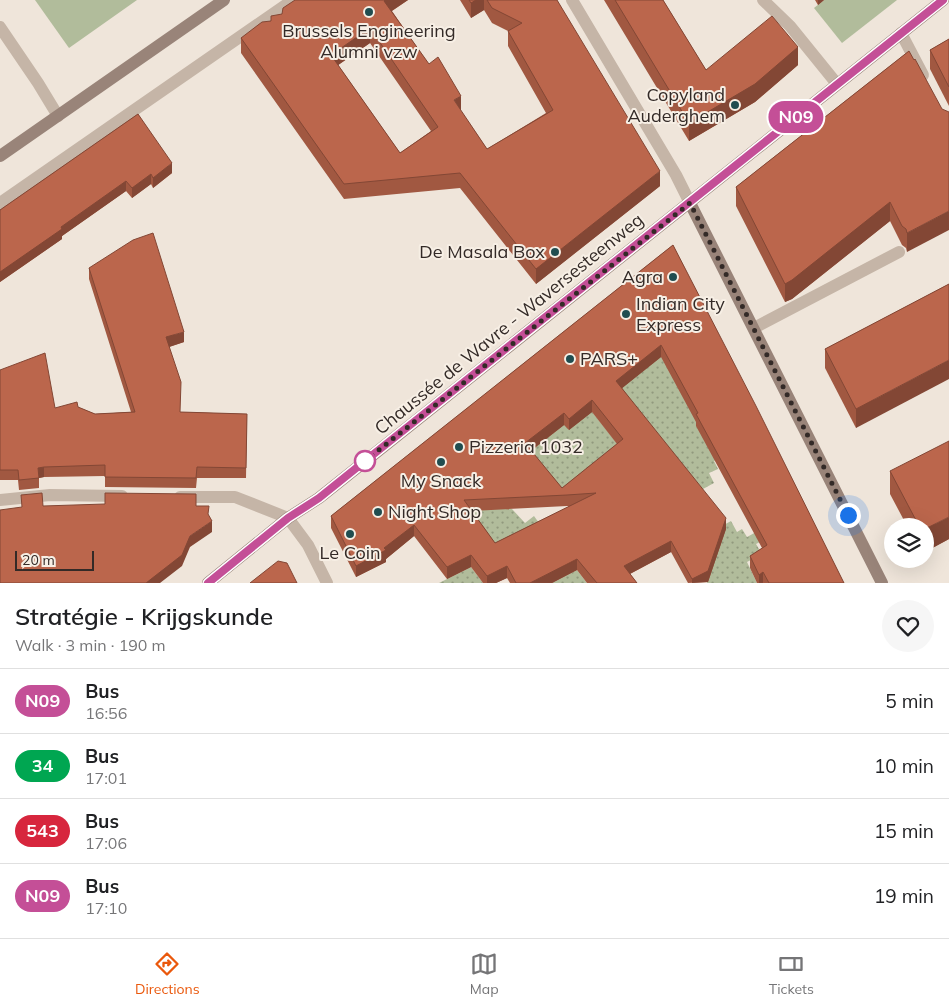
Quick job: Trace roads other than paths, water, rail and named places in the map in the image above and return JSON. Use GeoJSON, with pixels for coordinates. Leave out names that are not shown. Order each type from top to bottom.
{"type":"FeatureCollection","features":[{"type":"Feature","properties":{"kind":"main road"},"geometry":{"type":"LineString","coordinates":[[0,156],[224,0]]}},
{"type":"Feature","properties":{"kind":"main road","name":"Chaussée de Wavre - Waversesteenweg"},"geometry":{"type":"LineString","coordinates":[[208,583],[288,518],[337,484],[943,0]]}},
{"type":"Feature","properties":{"kind":"main road"},"geometry":{"type":"LineString","coordinates":[[690,203],[882,583]]}},
{"type":"Feature","properties":{"kind":"street"},"geometry":{"type":"LineString","coordinates":[[0,203],[293,0]]}},
{"type":"Feature","properties":{"kind":"street"},"geometry":{"type":"LineString","coordinates":[[572,0],[661,150],[690,203]]}},
{"type":"Feature","properties":{"kind":"street"},"geometry":{"type":"LineString","coordinates":[[763,0],[790,26],[837,84]]}},
{"type":"Feature","properties":{"kind":"street"},"geometry":{"type":"LineString","coordinates":[[0,27],[58,116]]}},
{"type":"Feature","properties":{"kind":"street"},"geometry":{"type":"LineString","coordinates":[[901,33],[931,89]]}},
{"type":"Feature","properties":{"kind":"street"},"geometry":{"type":"LineString","coordinates":[[754,328],[899,252]]}},
{"type":"Feature","properties":{"kind":"street"},"geometry":{"type":"LineString","coordinates":[[0,500],[50,495],[138,496]]}},
{"type":"Feature","properties":{"kind":"street"},"geometry":{"type":"LineString","coordinates":[[167,496],[235,497],[288,518],[308,545],[327,583]]}},
{"type":"Feature","properties":{"kind":"place","name":"Brussels Engineering Alumni vzw"},"geometry":{"type":"Point","coordinates":[369,12]}},
{"type":"Feature","properties":{"kind":"place","name":"Copyland Auderghem"},"geometry":{"type":"Point","coordinates":[735,105]}},
{"type":"Feature","properties":{"kind":"place","name":"De Masala Box"},"geometry":{"type":"Point","coordinates":[555,252]}},
{"type":"Feature","properties":{"kind":"place","name":"Agra"},"geometry":{"type":"Point","coordinates":[673,277]}},
{"type":"Feature","properties":{"kind":"place","name":"Indian City Express"},"geometry":{"type":"Point","coordinates":[626,314]}},
{"type":"Feature","properties":{"kind":"place","name":"PARS+"},"geometry":{"type":"Point","coordinates":[570,359]}},
{"type":"Feature","properties":{"kind":"place","name":"Pizzeria 1032"},"geometry":{"type":"Point","coordinates":[459,447]}},
{"type":"Feature","properties":{"kind":"place","name":"My Snack"},"geometry":{"type":"Point","coordinates":[441,462]}},
{"type":"Feature","properties":{"kind":"place","name":"Night Shop"},"geometry":{"type":"Point","coordinates":[378,512]}},
{"type":"Feature","properties":{"kind":"place","name":"Le Coin"},"geometry":{"type":"Point","coordinates":[350,534]}}]}
